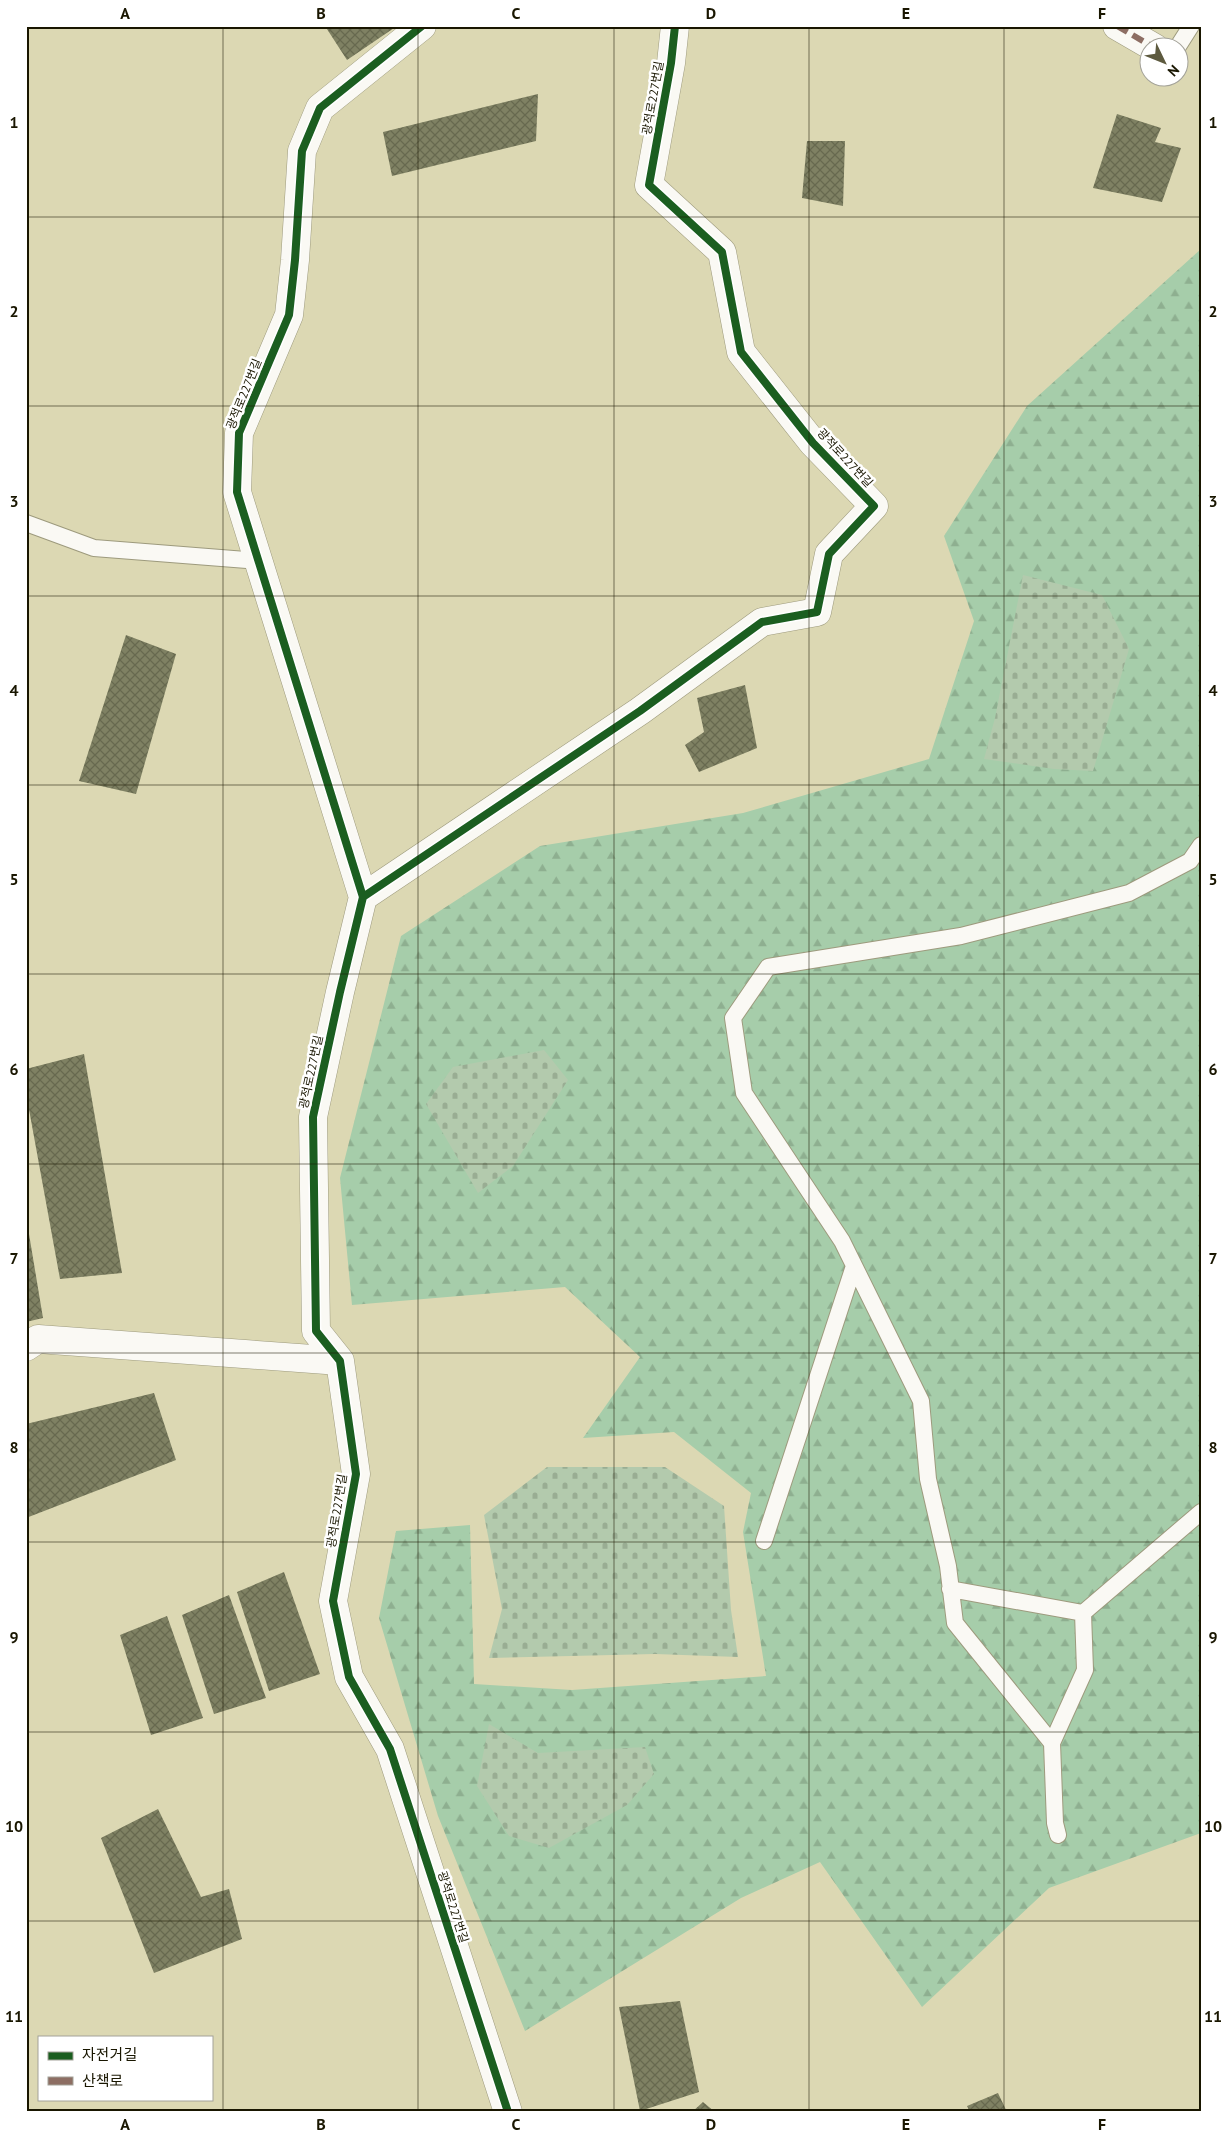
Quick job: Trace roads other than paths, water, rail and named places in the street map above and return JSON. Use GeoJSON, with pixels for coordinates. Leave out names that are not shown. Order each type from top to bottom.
{"type":"FeatureCollection","features":[{"type":"Feature","properties":{"kind":"street","name":"광적로227번길"},"geometry":{"type":"LineString","coordinates":[[422,26],[320,108],[302,151],[295,260],[289,315],[239,433],[237,492],[363,897],[313,1117],[316,1331],[340,1361],[356,1474],[333,1601],[349,1677],[390,1749],[508,2112]]}},
{"type":"Feature","properties":{"kind":"street","name":"광적로227번길"},"geometry":{"type":"LineString","coordinates":[[363,897],[640,711],[762,622],[817,612],[829,554],[874,506],[813,443],[741,352],[722,252],[649,185],[671,63],[675,26]]}},
{"type":"Feature","properties":{"kind":"street"},"geometry":{"type":"LineString","coordinates":[[1117,26],[1140,39]]}},
{"type":"Feature","properties":{"kind":"street"},"geometry":{"type":"LineString","coordinates":[[26,1347],[38,1339],[340,1361]]}},
{"type":"Feature","properties":{"kind":"lane"},"geometry":{"type":"LineString","coordinates":[[1183,38],[1191,26]]}},
{"type":"Feature","properties":{"kind":"lane"},"geometry":{"type":"LineString","coordinates":[[26,523],[94,548],[258,561]]}},
{"type":"Feature","properties":{"kind":"lane"},"geometry":{"type":"LineString","coordinates":[[1052,1743],[955,1623],[948,1566],[928,1479],[921,1401],[842,1241],[744,1093],[733,1018],[768,967],[961,936],[1129,893],[1190,861],[1201,845]]}},
{"type":"Feature","properties":{"kind":"lane"},"geometry":{"type":"LineString","coordinates":[[764,1540],[854,1266]]}},
{"type":"Feature","properties":{"kind":"lane"},"geometry":{"type":"LineString","coordinates":[[1083,1613],[1201,1512]]}},
{"type":"Feature","properties":{"kind":"lane"},"geometry":{"type":"LineString","coordinates":[[950,1589],[1083,1613]]}},
{"type":"Feature","properties":{"kind":"lane"},"geometry":{"type":"LineString","coordinates":[[1058,1836],[1055,1823],[1052,1743],[1085,1670],[1083,1613]]}}]}
